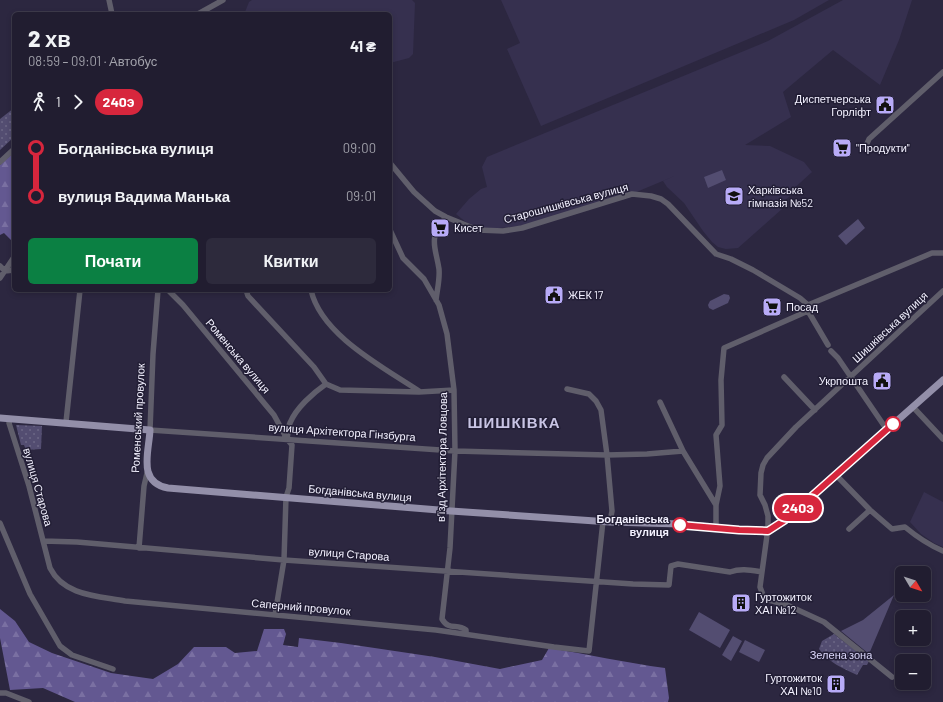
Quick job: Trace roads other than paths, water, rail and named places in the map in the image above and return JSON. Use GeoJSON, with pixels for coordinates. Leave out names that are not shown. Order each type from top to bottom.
{"type":"FeatureCollection","features":[{"type":"Feature","properties":{"kind":"main road"},"geometry":{"type":"LineString","coordinates":[[768,531],[785,520],[943,380]]}},
{"type":"Feature","properties":{"kind":"main road","name":"вулиця Архітектора Гінзбурга"},"geometry":{"type":"LineString","coordinates":[[0,418],[66,422],[150,430]]}},
{"type":"Feature","properties":{"kind":"main road","name":"Роменський провулок"},"geometry":{"type":"LineString","coordinates":[[148,473],[150,430]]}},
{"type":"Feature","properties":{"kind":"main road","name":"Богданівська вулиця"},"geometry":{"type":"LineString","coordinates":[[148,473],[154,482],[168,488],[451,512],[606,522],[680,524],[768,531]]}},
{"type":"Feature","properties":{"kind":"street"},"geometry":{"type":"LineString","coordinates":[[109,0],[112,12]]}},
{"type":"Feature","properties":{"kind":"street"},"geometry":{"type":"LineString","coordinates":[[202,12],[223,0]]}},
{"type":"Feature","properties":{"kind":"street"},"geometry":{"type":"LineString","coordinates":[[865,148],[869,139],[943,72]]}},
{"type":"Feature","properties":{"kind":"street"},"geometry":{"type":"LineString","coordinates":[[0,162],[12,151]]}},
{"type":"Feature","properties":{"kind":"street","name":"Старошишківська вулиця"},"geometry":{"type":"LineString","coordinates":[[392,165],[414,192],[435,211],[478,230],[522,228],[632,194],[651,196],[660,199],[668,204],[716,254],[738,262],[753,270],[800,298],[808,308]]}},
{"type":"Feature","properties":{"kind":"street"},"geometry":{"type":"LineString","coordinates":[[436,300],[439,270],[433,244],[434,234],[446,217]]}},
{"type":"Feature","properties":{"kind":"street","name":"в’їзд Архітектора Ловцова"},"geometry":{"type":"LineString","coordinates":[[392,234],[404,258],[424,279],[439,305],[447,334],[454,390],[454,451],[448,571],[442,619],[445,624],[450,627],[462,626],[466,630],[466,634]]}},
{"type":"Feature","properties":{"kind":"street"},"geometry":{"type":"LineString","coordinates":[[716,528],[716,505],[720,486],[716,435],[722,425],[721,380],[724,348],[808,308],[925,256],[932,253],[943,253]]}},
{"type":"Feature","properties":{"kind":"street"},"geometry":{"type":"LineString","coordinates":[[0,278],[12,260]]}},
{"type":"Feature","properties":{"kind":"street"},"geometry":{"type":"LineString","coordinates":[[0,266],[5,271]]}},
{"type":"Feature","properties":{"kind":"street"},"geometry":{"type":"LineString","coordinates":[[5,271],[12,270]]}},
{"type":"Feature","properties":{"kind":"street","name":"Шишківська вулиця"},"geometry":{"type":"LineString","coordinates":[[892,677],[824,622],[786,605],[769,600],[762,595],[762,572],[768,531],[768,516],[760,495],[763,465],[769,455],[815,410],[943,291]]}},
{"type":"Feature","properties":{"kind":"street"},"geometry":{"type":"LineString","coordinates":[[66,422],[80,292]]}},
{"type":"Feature","properties":{"kind":"street","name":"Роменський провулок"},"geometry":{"type":"LineString","coordinates":[[150,430],[153,354],[158,292]]}},
{"type":"Feature","properties":{"kind":"street","name":"Роменська вулиця"},"geometry":{"type":"LineString","coordinates":[[170,292],[183,305],[274,415],[287,439]]}},
{"type":"Feature","properties":{"kind":"street"},"geometry":{"type":"LineString","coordinates":[[247,292],[248,296],[314,367],[326,384],[340,390],[419,392],[454,390]]}},
{"type":"Feature","properties":{"kind":"street"},"geometry":{"type":"LineString","coordinates":[[311,292],[313,300],[324,319],[340,336],[359,352],[419,392]]}},
{"type":"Feature","properties":{"kind":"street"},"geometry":{"type":"LineString","coordinates":[[808,308],[828,345]]}},
{"type":"Feature","properties":{"kind":"street"},"geometry":{"type":"LineString","coordinates":[[831,350],[851,376],[887,430]]}},
{"type":"Feature","properties":{"kind":"street"},"geometry":{"type":"LineString","coordinates":[[784,377],[815,410]]}},
{"type":"Feature","properties":{"kind":"street"},"geometry":{"type":"LineString","coordinates":[[275,615],[284,560],[286,497],[289,488],[292,444],[287,439],[289,423],[302,405],[326,384]]}},
{"type":"Feature","properties":{"kind":"street"},"geometry":{"type":"LineString","coordinates":[[567,389],[589,394],[596,401],[601,410],[612,512],[606,522],[597,581]]}},
{"type":"Feature","properties":{"kind":"street"},"geometry":{"type":"LineString","coordinates":[[660,402],[683,451],[716,505]]}},
{"type":"Feature","properties":{"kind":"street"},"geometry":{"type":"LineString","coordinates":[[913,407],[943,439]]}},
{"type":"Feature","properties":{"kind":"street","name":"вулиця Старова"},"geometry":{"type":"LineString","coordinates":[[10,419],[9,423],[29,486],[43,541],[77,542],[284,560],[669,585],[671,566],[678,564],[730,572],[737,569],[762,572]]}},
{"type":"Feature","properties":{"kind":"street","name":"вулиця Архітектора Гінзбурга"},"geometry":{"type":"LineString","coordinates":[[150,430],[454,451],[607,455],[683,451]]}},
{"type":"Feature","properties":{"kind":"street","name":"Роменський провулок"},"geometry":{"type":"LineString","coordinates":[[139,548],[144,486],[148,473]]}},
{"type":"Feature","properties":{"kind":"street"},"geometry":{"type":"LineString","coordinates":[[836,475],[870,510],[892,529],[905,527],[914,535],[943,551]]}},
{"type":"Feature","properties":{"kind":"street"},"geometry":{"type":"LineString","coordinates":[[849,529],[870,510]]}},
{"type":"Feature","properties":{"kind":"street"},"geometry":{"type":"LineString","coordinates":[[0,523],[30,594],[60,646],[72,655],[113,669]]}},
{"type":"Feature","properties":{"kind":"street","name":"Саперний провулок"},"geometry":{"type":"LineString","coordinates":[[43,541],[54,577],[60,583],[77,593],[125,601],[428,629],[589,651],[597,581]]}},
{"type":"Feature","properties":{"kind":"street"},"geometry":{"type":"LineString","coordinates":[[0,694],[6,693],[29,702]]}},
{"type":"Feature","properties":{"kind":"place","name":"Диспетчерська Горліфт"},"geometry":{"type":"Point","coordinates":[885,105]}},
{"type":"Feature","properties":{"kind":"place","name":"\"Продукти\""},"geometry":{"type":"Point","coordinates":[842,148]}},
{"type":"Feature","properties":{"kind":"place","name":"Харківська гімназія №52"},"geometry":{"type":"Point","coordinates":[734,196]}},
{"type":"Feature","properties":{"kind":"place","name":"Кисет"},"geometry":{"type":"Point","coordinates":[440,228]}},
{"type":"Feature","properties":{"kind":"place","name":"ЖЕК 17"},"geometry":{"type":"Point","coordinates":[554,295]}},
{"type":"Feature","properties":{"kind":"place","name":"Посад"},"geometry":{"type":"Point","coordinates":[772,307]}},
{"type":"Feature","properties":{"kind":"place","name":"Укрпошта"},"geometry":{"type":"Point","coordinates":[882,381]}},
{"type":"Feature","properties":{"kind":"place","name":"Богданівська вулиця"},"geometry":{"type":"Point","coordinates":[680,525]}},
{"type":"Feature","properties":{"kind":"place","name":"Гуртожиток ХАІ №12"},"geometry":{"type":"Point","coordinates":[741,603]}},
{"type":"Feature","properties":{"kind":"place","name":"Гуртожиток ХАІ №10"},"geometry":{"type":"Point","coordinates":[836,684]}},
{"type":"Feature","properties":{"kind":"district","name":"ШИШКІВКА"},"geometry":{"type":"Point","coordinates":[514,423]}},
{"type":"Feature","properties":{"kind":"park label","name":"Зелена зона"},"geometry":{"type":"Point","coordinates":[841,655]}}]}
